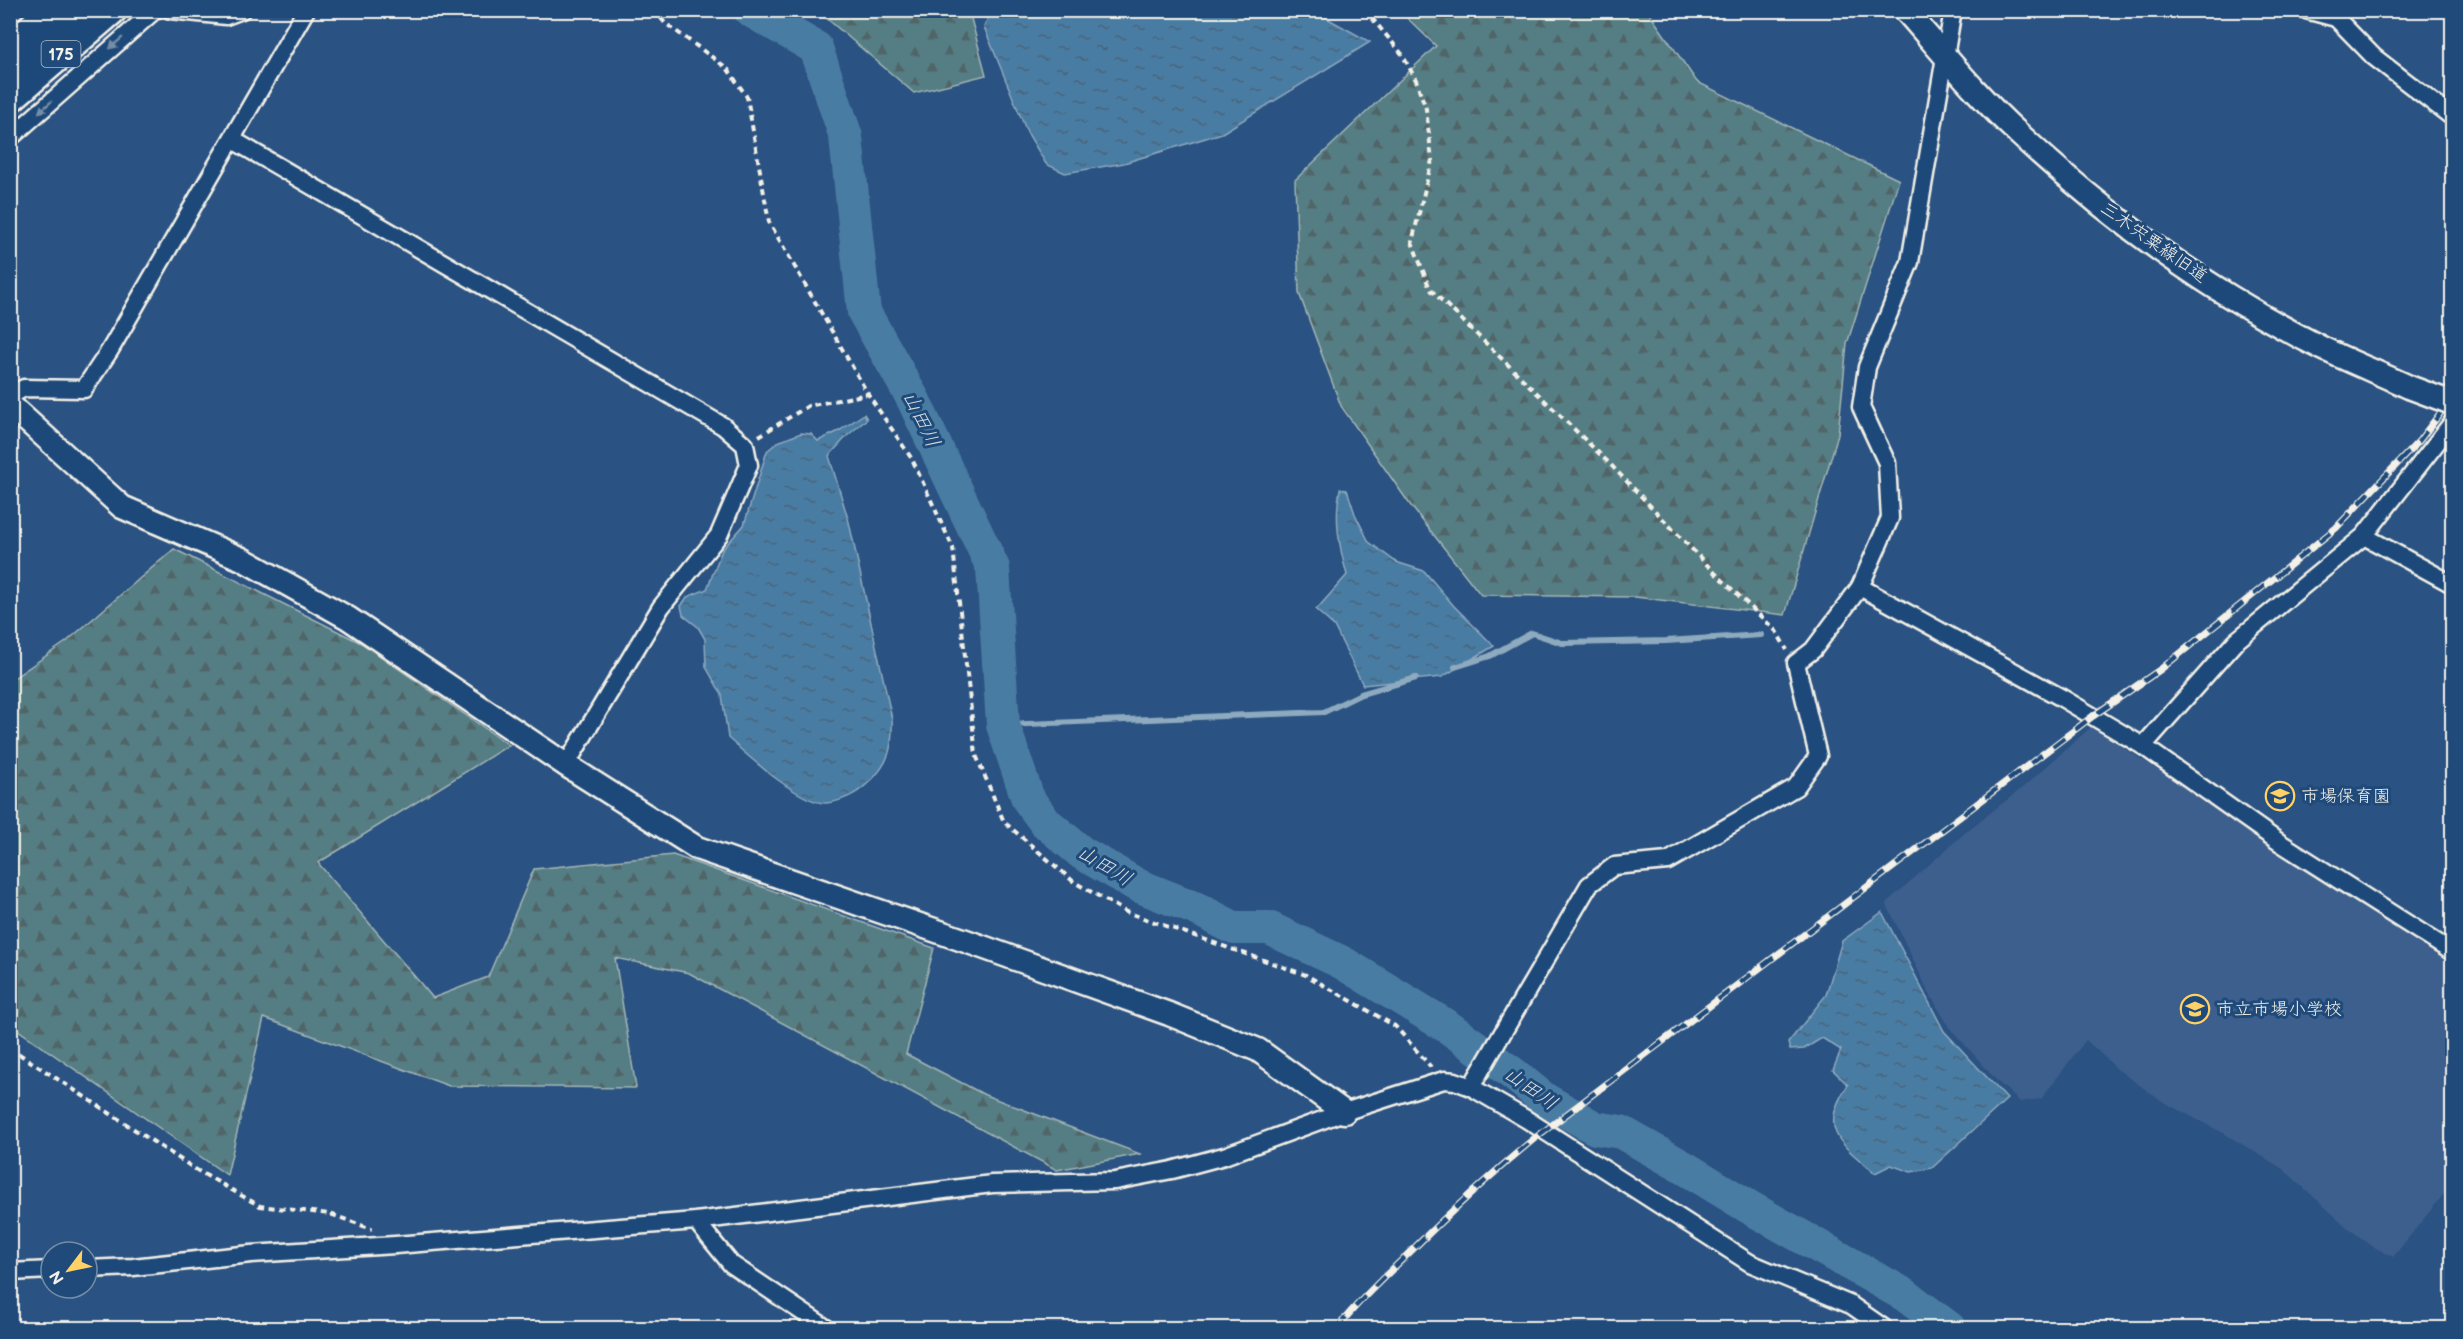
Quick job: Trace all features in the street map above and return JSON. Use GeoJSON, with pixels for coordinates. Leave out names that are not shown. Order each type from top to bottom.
{"type":"FeatureCollection","features":[{"type":"Feature","properties":{"kind":"highway","name":"175"},"geometry":{"type":"LineString","coordinates":[[10,63],[72,10]]}},
{"type":"Feature","properties":{"kind":"highway","name":"175"},"geometry":{"type":"LineString","coordinates":[[10,98],[112,10]]}},
{"type":"Feature","properties":{"kind":"street"},"geometry":{"type":"LineString","coordinates":[[13,37],[44,10]]}},
{"type":"Feature","properties":{"kind":"street"},"geometry":{"type":"LineString","coordinates":[[10,138],[155,10]]}},
{"type":"Feature","properties":{"kind":"street"},"geometry":{"type":"LineString","coordinates":[[170,10],[226,16],[242,10]]}},
{"type":"Feature","properties":{"kind":"street"},"geometry":{"type":"LineString","coordinates":[[10,396],[24,388],[84,389],[110,350],[306,10]]}},
{"type":"Feature","properties":{"kind":"street","name":"三木宍粟線旧道"},"geometry":{"type":"LineString","coordinates":[[1905,10],[2018,133],[2090,196],[2161,250],[2238,301],[2322,348],[2409,387],[2452,403]]}},
{"type":"Feature","properties":{"kind":"street"},"geometry":{"type":"LineString","coordinates":[[1471,1087],[1589,885],[1614,866],[1668,861],[1796,787],[1811,769],[1818,756],[1796,663],[1813,650],[1860,587],[1890,518],[1887,463],[1861,407],[1867,367],[1910,262],[1953,10]]}},
{"type":"Feature","properties":{"kind":"street"},"geometry":{"type":"LineString","coordinates":[[2306,10],[2336,18],[2374,57],[2452,117]]}},
{"type":"Feature","properties":{"kind":"street"},"geometry":{"type":"LineString","coordinates":[[233,140],[723,426],[746,444],[749,465],[719,535],[661,607],[566,765]]}},
{"type":"Feature","properties":{"kind":"street"},"geometry":{"type":"LineString","coordinates":[[10,405],[122,507],[242,559],[348,618],[566,765],[697,848],[1169,1014],[1258,1050],[1344,1112]]}},
{"type":"Feature","properties":{"kind":"street"},"geometry":{"type":"LineString","coordinates":[[2142,746],[2236,640],[2364,537],[2452,423]]}},
{"type":"Feature","properties":{"kind":"street"},"geometry":{"type":"LineString","coordinates":[[2364,537],[2452,584]]}},
{"type":"Feature","properties":{"kind":"street"},"geometry":{"type":"LineString","coordinates":[[1860,587],[2062,698],[2142,746],[2279,842],[2452,951]]}},
{"type":"Feature","properties":{"kind":"street"},"geometry":{"type":"LineString","coordinates":[[99,1268],[251,1254],[696,1221],[992,1184],[1115,1181],[1172,1170],[1224,1156],[1344,1112],[1444,1080],[1471,1087],[1536,1125],[1750,1263],[1851,1305],[1884,1329]]}},
{"type":"Feature","properties":{"kind":"street"},"geometry":{"type":"LineString","coordinates":[[696,1221],[731,1264],[826,1329]]}},
{"type":"Feature","properties":{"kind":"street"},"geometry":{"type":"LineString","coordinates":[[10,1272],[39,1271]]}},
{"type":"Feature","properties":{"kind":"path"},"geometry":{"type":"LineString","coordinates":[[654,10],[665,23],[727,68],[747,97],[769,222],[868,394],[912,459],[953,548],[976,755],[1004,822],[1074,882],[1126,912],[1306,975],[1395,1026],[1444,1080]]}},
{"type":"Feature","properties":{"kind":"path"},"geometry":{"type":"LineString","coordinates":[[1365,10],[1402,54],[1416,80],[1425,109],[1432,160],[1412,242],[1430,289],[1609,463],[1715,573],[1776,631],[1796,663]]}},
{"type":"Feature","properties":{"kind":"path"},"geometry":{"type":"LineString","coordinates":[[746,444],[808,406],[868,394]]}},
{"type":"Feature","properties":{"kind":"path"},"geometry":{"type":"LineString","coordinates":[[10,1048],[195,1169],[260,1206],[330,1214],[374,1229],[395,1245]]}},
{"type":"Feature","properties":{"kind":"shaded area","name":"市立市場小学校"},"geometry":{"type":"Polygon","coordinates":[[[2091,727],[2357,897],[2452,962],[2452,1184],[2393,1257],[2372,1246],[2348,1228],[2283,1169],[2225,1134],[2165,1103],[2118,1070],[2086,1040],[2041,1099],[2020,1102],[1998,1082],[1949,1027],[1928,991],[1886,903],[1968,830],[2021,789],[2091,727]]]}},
{"type":"Feature","properties":{"kind":"green space"},"geometry":{"type":"Polygon","coordinates":[[[1647,10],[1697,82],[1899,180],[1847,344],[1838,434],[1785,615],[1635,597],[1481,595],[1411,506],[1341,406],[1299,293],[1295,180],[1436,46],[1400,11],[1647,10]]]}},
{"type":"Feature","properties":{"kind":"green space"},"geometry":{"type":"Polygon","coordinates":[[[818,11],[969,11],[986,75],[914,93],[818,11]]]}},
{"type":"Feature","properties":{"kind":"green space"},"geometry":{"type":"Polygon","coordinates":[[[174,549],[361,643],[509,745],[318,863],[433,998],[488,977],[534,869],[673,855],[934,948],[906,1054],[985,1095],[1140,1154],[1057,1170],[689,973],[615,958],[636,1088],[449,1086],[264,1018],[227,1175],[11,1025],[11,680],[66,642],[174,549]]]}},
{"type":"Feature","properties":{"kind":"water"},"geometry":{"type":"Polygon","coordinates":[[[991,11],[1314,11],[1370,42],[1222,133],[1124,163],[1065,173],[1046,164],[1027,132],[984,27],[991,11]]]}},
{"type":"Feature","properties":{"kind":"water"},"geometry":{"type":"Polygon","coordinates":[[[864,414],[867,419],[829,456],[849,522],[892,719],[892,739],[885,763],[863,788],[842,799],[826,803],[802,796],[728,738],[722,695],[706,667],[705,639],[698,627],[683,615],[681,606],[687,597],[707,589],[722,550],[744,525],[767,451],[778,442],[801,433],[811,434],[818,441],[839,431],[864,414]]]}},
{"type":"Feature","properties":{"kind":"water"},"geometry":{"type":"Polygon","coordinates":[[[1340,489],[1347,490],[1355,514],[1369,542],[1396,562],[1424,571],[1454,606],[1494,646],[1442,677],[1363,685],[1334,626],[1316,610],[1347,575],[1338,532],[1337,511],[1340,489]]]}},
{"type":"Feature","properties":{"kind":"water"},"geometry":{"type":"Polygon","coordinates":[[[1882,912],[1944,1031],[2007,1099],[1932,1168],[1911,1172],[1891,1165],[1875,1173],[1843,1144],[1837,1135],[1834,1114],[1848,1085],[1833,1070],[1841,1050],[1822,1038],[1804,1049],[1790,1050],[1788,1043],[1826,995],[1842,941],[1882,912]]]}},
{"type":"Feature","properties":{"kind":"waterway","name":"山田川"},"geometry":{"type":"LineString","coordinates":[[750,10],[816,48],[846,137],[864,312],[913,399],[993,568],[1003,725],[1028,799],[1045,822],[1082,853],[1137,885],[1197,909],[1234,928],[1269,928],[1343,963],[1448,1027],[1544,1099],[1595,1128],[1621,1132],[1685,1168],[1905,1295],[1949,1328]]}},
{"type":"Feature","properties":{"kind":"waterway"},"geometry":{"type":"LineString","coordinates":[[1455,667],[1490,656],[1532,633],[1562,643],[1666,641],[1761,635]]}},
{"type":"Feature","properties":{"kind":"waterway"},"geometry":{"type":"LineString","coordinates":[[1003,725],[1324,712],[1361,694],[1416,678]]}},
{"type":"Feature","properties":{"kind":"railway"},"geometry":{"type":"LineString","coordinates":[[1337,1328],[1370,1291],[1438,1225],[1535,1138],[2093,716],[2161,669],[2336,528],[2419,441],[2452,398]]}},
{"type":"Feature","properties":{"kind":"place","name":"市場保育園"},"geometry":{"type":"Point","coordinates":[2280,796]}},
{"type":"Feature","properties":{"kind":"place","name":"市立市場小学校"},"geometry":{"type":"Point","coordinates":[2195,1009]}}]}
